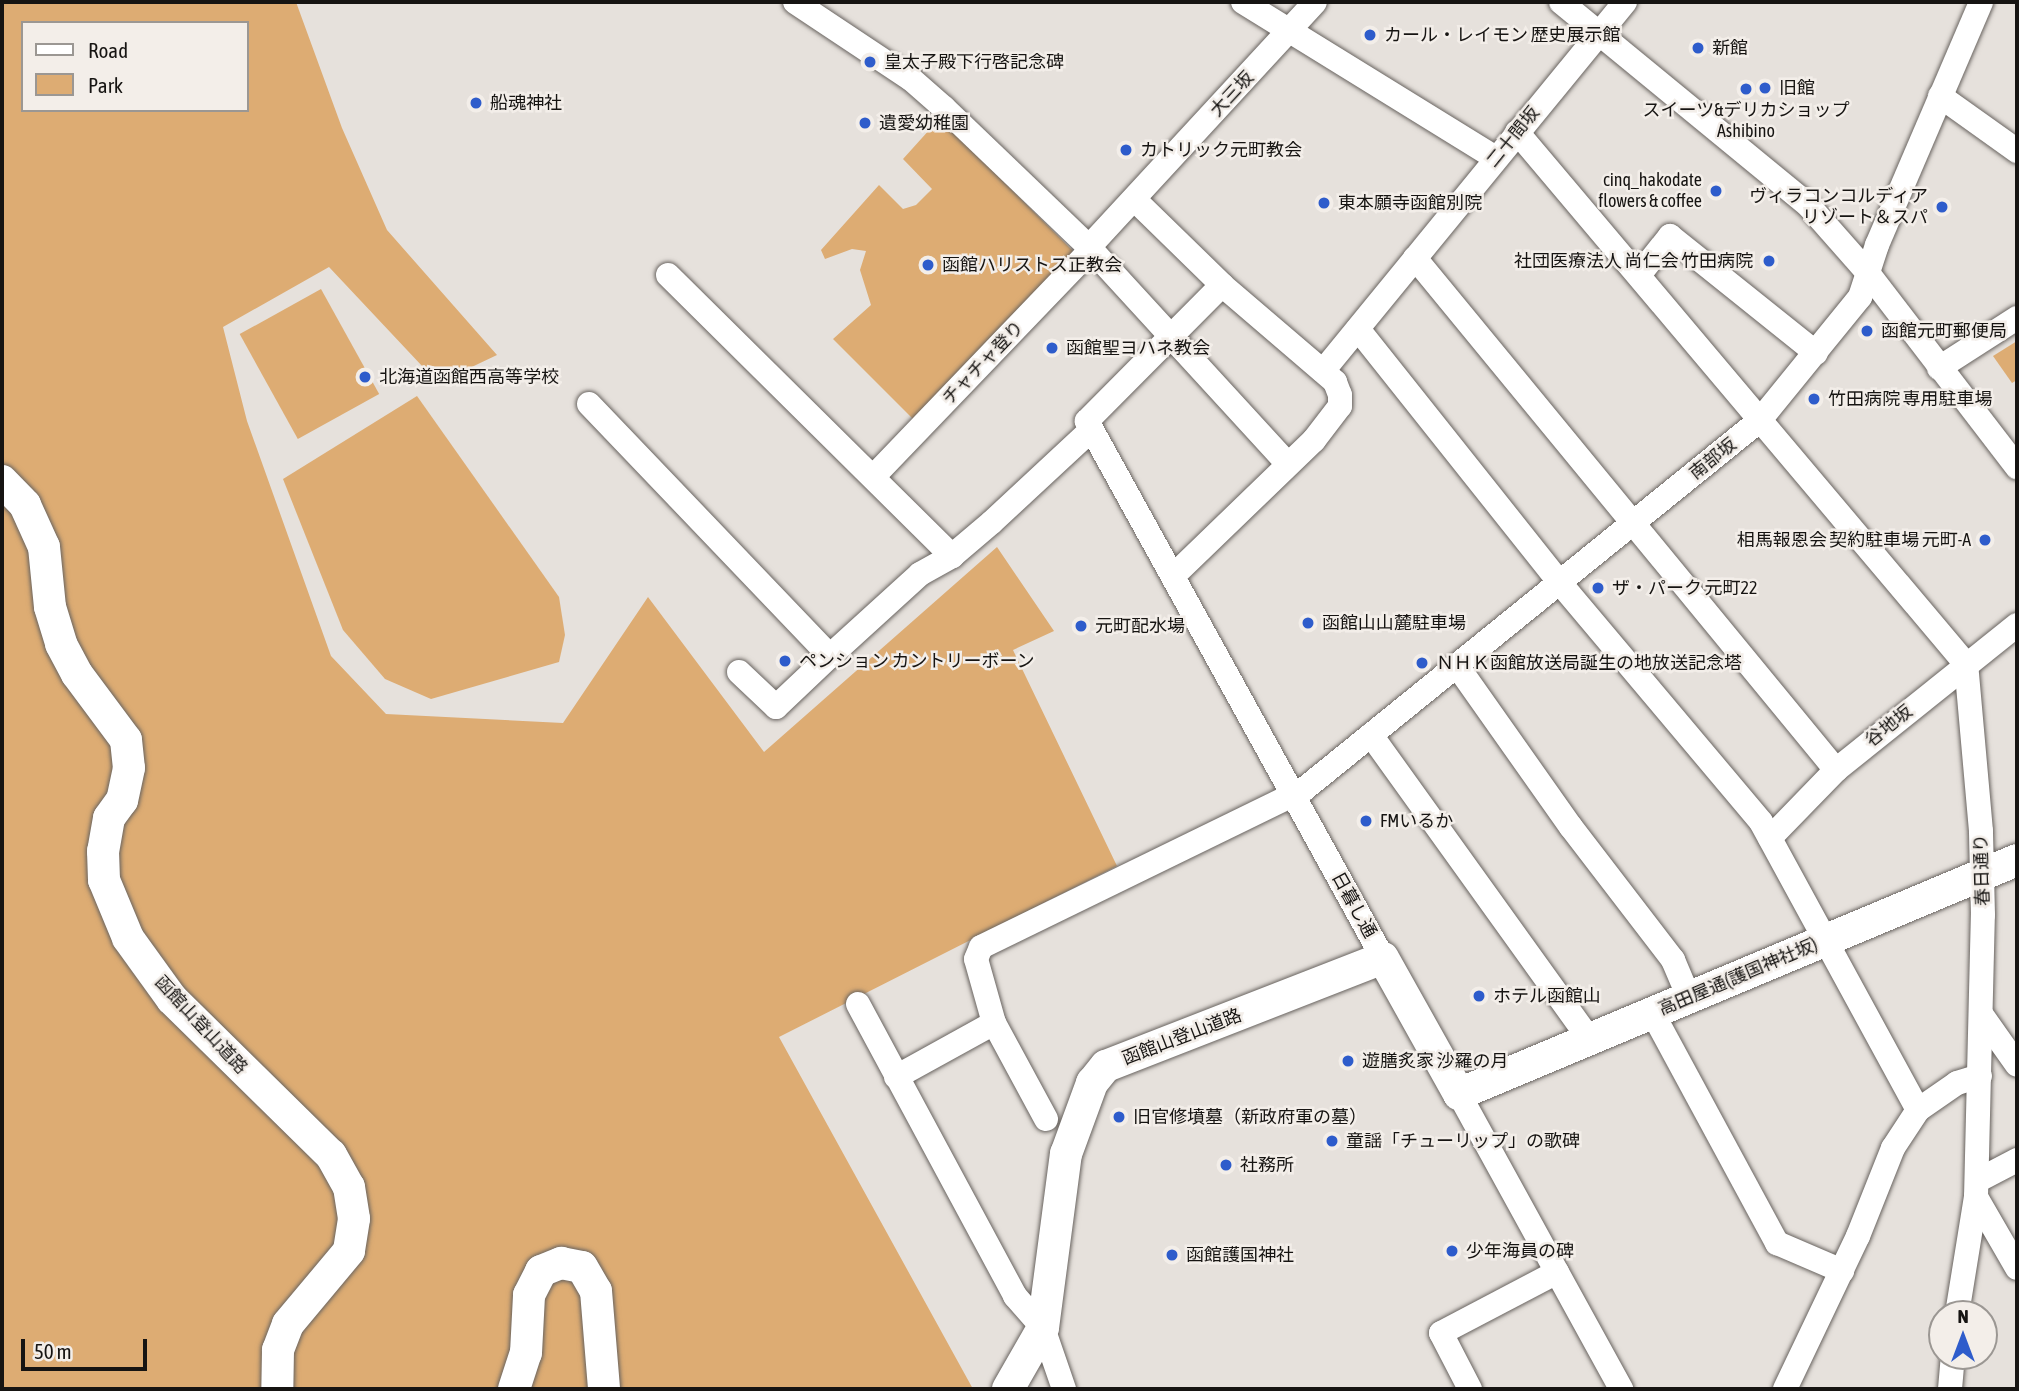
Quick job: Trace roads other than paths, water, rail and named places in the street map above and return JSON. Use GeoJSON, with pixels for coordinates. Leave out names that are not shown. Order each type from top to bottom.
{"type":"FeatureCollection","features":[{"type":"Feature","properties":{"kind":"main road","name":"函館山登山道路"},"geometry":{"type":"LineString","coordinates":[[2,481],[25,505],[44,547],[51,607],[61,644],[77,674],[126,740],[129,768],[122,800],[109,818],[103,851],[104,880],[128,939],[172,999],[331,1156],[349,1187],[354,1219],[349,1251],[288,1324],[278,1350],[276,1389]]}},
{"type":"Feature","properties":{"kind":"main road","name":"高田屋通(護国神社坂)"},"geometry":{"type":"LineString","coordinates":[[1459,1094],[2017,860]]}},
{"type":"Feature","properties":{"kind":"main road","name":"函館山登山道路"},"geometry":{"type":"LineString","coordinates":[[1008,1389],[1043,1328],[1066,1154],[1092,1083],[1106,1066],[1382,958]]}},
{"type":"Feature","properties":{"kind":"main road","name":"日暮し通"},"geometry":{"type":"LineString","coordinates":[[1382,958],[1459,1094]]}},
{"type":"Feature","properties":{"kind":"main road"},"geometry":{"type":"LineString","coordinates":[[514,1389],[526,1353],[529,1294],[541,1270],[561,1263],[582,1267],[596,1292],[604,1389]]}},
{"type":"Feature","properties":{"kind":"street"},"geometry":{"type":"LineString","coordinates":[[1243,2],[1496,158]]}},
{"type":"Feature","properties":{"kind":"street","name":"大三坂"},"geometry":{"type":"LineString","coordinates":[[1090,249],[1315,2]]}},
{"type":"Feature","properties":{"kind":"street"},"geometry":{"type":"LineString","coordinates":[[1561,2],[1809,206],[1868,273],[2017,467]]}},
{"type":"Feature","properties":{"kind":"street","name":"二十間坂"},"geometry":{"type":"LineString","coordinates":[[1323,371],[1625,2]]}},
{"type":"Feature","properties":{"kind":"street","name":"南部坂"},"geometry":{"type":"LineString","coordinates":[[1046,1119],[994,1023],[976,959],[981,947],[1294,796],[1458,667],[1760,420],[1860,298],[1940,96],[1981,2]]}},
{"type":"Feature","properties":{"kind":"street"},"geometry":{"type":"LineString","coordinates":[[808,5],[911,79],[1090,249],[1288,464]]}},
{"type":"Feature","properties":{"kind":"street"},"geometry":{"type":"LineString","coordinates":[[1940,96],[2017,151]]}},
{"type":"Feature","properties":{"kind":"street"},"geometry":{"type":"LineString","coordinates":[[1517,132],[1966,664]]}},
{"type":"Feature","properties":{"kind":"street"},"geometry":{"type":"LineString","coordinates":[[1134,199],[1222,285],[1335,382],[1340,406],[1288,464],[1173,576]]}},
{"type":"Feature","properties":{"kind":"street"},"geometry":{"type":"LineString","coordinates":[[1639,275],[1671,236],[1816,353]]}},
{"type":"Feature","properties":{"kind":"street","name":"チャチャ登り"},"geometry":{"type":"LineString","coordinates":[[874,476],[1090,249]]}},
{"type":"Feature","properties":{"kind":"street"},"geometry":{"type":"LineString","coordinates":[[1415,258],[1836,770]]}},
{"type":"Feature","properties":{"kind":"street"},"geometry":{"type":"LineString","coordinates":[[668,275],[874,476],[951,556]]}},
{"type":"Feature","properties":{"kind":"street"},"geometry":{"type":"LineString","coordinates":[[739,672],[776,707],[920,574],[951,556],[1089,426],[1171,335],[1222,285]]}},
{"type":"Feature","properties":{"kind":"street"},"geometry":{"type":"LineString","coordinates":[[1939,368],[2017,318]]}},
{"type":"Feature","properties":{"kind":"street"},"geometry":{"type":"LineString","coordinates":[[1358,329],[1560,583],[1770,838],[1918,1111]]}},
{"type":"Feature","properties":{"kind":"street"},"geometry":{"type":"LineString","coordinates":[[589,404],[831,656]]}},
{"type":"Feature","properties":{"kind":"street","name":"日暮し通"},"geometry":{"type":"LineString","coordinates":[[1089,426],[1382,958]]}},
{"type":"Feature","properties":{"kind":"street","name":"谷地坂"},"geometry":{"type":"LineString","coordinates":[[1770,838],[1836,770],[2017,625]]}},
{"type":"Feature","properties":{"kind":"street","name":"春日通り"},"geometry":{"type":"LineString","coordinates":[[1959,1300],[1977,1189],[1984,873],[1966,664]]}},
{"type":"Feature","properties":{"kind":"street"},"geometry":{"type":"LineString","coordinates":[[1458,667],[1570,827],[1673,960],[1688,996]]}},
{"type":"Feature","properties":{"kind":"street"},"geometry":{"type":"LineString","coordinates":[[1371,734],[1589,1038]]}},
{"type":"Feature","properties":{"kind":"street"},"geometry":{"type":"LineString","coordinates":[[858,1004],[1015,1296],[1043,1328],[1064,1389]]}},
{"type":"Feature","properties":{"kind":"street"},"geometry":{"type":"LineString","coordinates":[[1652,1012],[1777,1243],[1842,1271]]}},
{"type":"Feature","properties":{"kind":"street"},"geometry":{"type":"LineString","coordinates":[[1981,1014],[2017,1065]]}},
{"type":"Feature","properties":{"kind":"street"},"geometry":{"type":"LineString","coordinates":[[896,1077],[994,1023]]}},
{"type":"Feature","properties":{"kind":"street"},"geometry":{"type":"LineString","coordinates":[[1785,1389],[1842,1271],[1884,1165],[1918,1111],[1957,1083],[1980,1076]]}},
{"type":"Feature","properties":{"kind":"street","name":"日暮し通"},"geometry":{"type":"LineString","coordinates":[[1459,1094],[1621,1389]]}},
{"type":"Feature","properties":{"kind":"street"},"geometry":{"type":"LineString","coordinates":[[2017,1160],[1977,1189],[2017,1268]]}},
{"type":"Feature","properties":{"kind":"street"},"geometry":{"type":"LineString","coordinates":[[1470,1389],[1441,1333],[1557,1272]]}},
{"type":"Feature","properties":{"kind":"street"},"geometry":{"type":"LineString","coordinates":[[1951,1389],[1952,1370]]}},
{"type":"Feature","properties":{"kind":"place","name":"カール・レイモン 歴史展示館"},"geometry":{"type":"Point","coordinates":[1370,35]}},
{"type":"Feature","properties":{"kind":"place","name":"新館"},"geometry":{"type":"Point","coordinates":[1698,48]}},
{"type":"Feature","properties":{"kind":"place","name":"皇太子殿下行啓記念碑"},"geometry":{"type":"Point","coordinates":[870,62]}},
{"type":"Feature","properties":{"kind":"place","name":"旧館"},"geometry":{"type":"Point","coordinates":[1765,88]}},
{"type":"Feature","properties":{"kind":"place","name":"スイーツ&デリカショップ Ashibino"},"geometry":{"type":"Point","coordinates":[1746,89]}},
{"type":"Feature","properties":{"kind":"place","name":"船魂神社"},"geometry":{"type":"Point","coordinates":[476,103]}},
{"type":"Feature","properties":{"kind":"place","name":"遺愛幼稚園"},"geometry":{"type":"Point","coordinates":[865,123]}},
{"type":"Feature","properties":{"kind":"place","name":"カトリック元町教会"},"geometry":{"type":"Point","coordinates":[1126,150]}},
{"type":"Feature","properties":{"kind":"place","name":"cinq_hakodate flowers & coffee"},"geometry":{"type":"Point","coordinates":[1716,191]}},
{"type":"Feature","properties":{"kind":"place","name":"東本願寺函館別院"},"geometry":{"type":"Point","coordinates":[1324,203]}},
{"type":"Feature","properties":{"kind":"place","name":"ヴィラコンコルディア リゾート＆スパ"},"geometry":{"type":"Point","coordinates":[1942,207]}},
{"type":"Feature","properties":{"kind":"place","name":"社団医療法人 尚仁会 竹田病院"},"geometry":{"type":"Point","coordinates":[1769,261]}},
{"type":"Feature","properties":{"kind":"place","name":"函館ハリストス正教会"},"geometry":{"type":"Point","coordinates":[928,265]}},
{"type":"Feature","properties":{"kind":"place","name":"函館元町郵便局"},"geometry":{"type":"Point","coordinates":[1867,331]}},
{"type":"Feature","properties":{"kind":"place","name":"函館聖ヨハネ教会"},"geometry":{"type":"Point","coordinates":[1052,348]}},
{"type":"Feature","properties":{"kind":"place","name":"北海道函館西高等学校"},"geometry":{"type":"Point","coordinates":[365,377]}},
{"type":"Feature","properties":{"kind":"place","name":"竹田病院 専用駐車場"},"geometry":{"type":"Point","coordinates":[1814,399]}},
{"type":"Feature","properties":{"kind":"place","name":"相馬報恩会 契約駐車場 元町-A"},"geometry":{"type":"Point","coordinates":[1985,540]}},
{"type":"Feature","properties":{"kind":"place","name":"ザ・パーク 元町22"},"geometry":{"type":"Point","coordinates":[1598,588]}},
{"type":"Feature","properties":{"kind":"place","name":"函館山山麓駐車場"},"geometry":{"type":"Point","coordinates":[1308,623]}},
{"type":"Feature","properties":{"kind":"place","name":"元町配水場"},"geometry":{"type":"Point","coordinates":[1081,626]}},
{"type":"Feature","properties":{"kind":"place","name":"ペンション カントリーボーン"},"geometry":{"type":"Point","coordinates":[785,661]}},
{"type":"Feature","properties":{"kind":"place","name":"ＮＨＫ函館放送局誕生の地放送記念塔"},"geometry":{"type":"Point","coordinates":[1422,663]}},
{"type":"Feature","properties":{"kind":"place","name":"FMいるか"},"geometry":{"type":"Point","coordinates":[1366,821]}},
{"type":"Feature","properties":{"kind":"place","name":"ホテル函館山"},"geometry":{"type":"Point","coordinates":[1479,996]}},
{"type":"Feature","properties":{"kind":"place","name":"遊膳炙家 沙羅の月"},"geometry":{"type":"Point","coordinates":[1348,1061]}},
{"type":"Feature","properties":{"kind":"place","name":"旧官修墳墓（新政府軍の墓）"},"geometry":{"type":"Point","coordinates":[1119,1117]}},
{"type":"Feature","properties":{"kind":"place","name":"童謡「チューリップ」の歌碑"},"geometry":{"type":"Point","coordinates":[1332,1141]}},
{"type":"Feature","properties":{"kind":"place","name":"社務所"},"geometry":{"type":"Point","coordinates":[1226,1165]}},
{"type":"Feature","properties":{"kind":"place","name":"少年海員の碑"},"geometry":{"type":"Point","coordinates":[1452,1251]}},
{"type":"Feature","properties":{"kind":"place","name":"函館護国神社"},"geometry":{"type":"Point","coordinates":[1172,1255]}}]}
